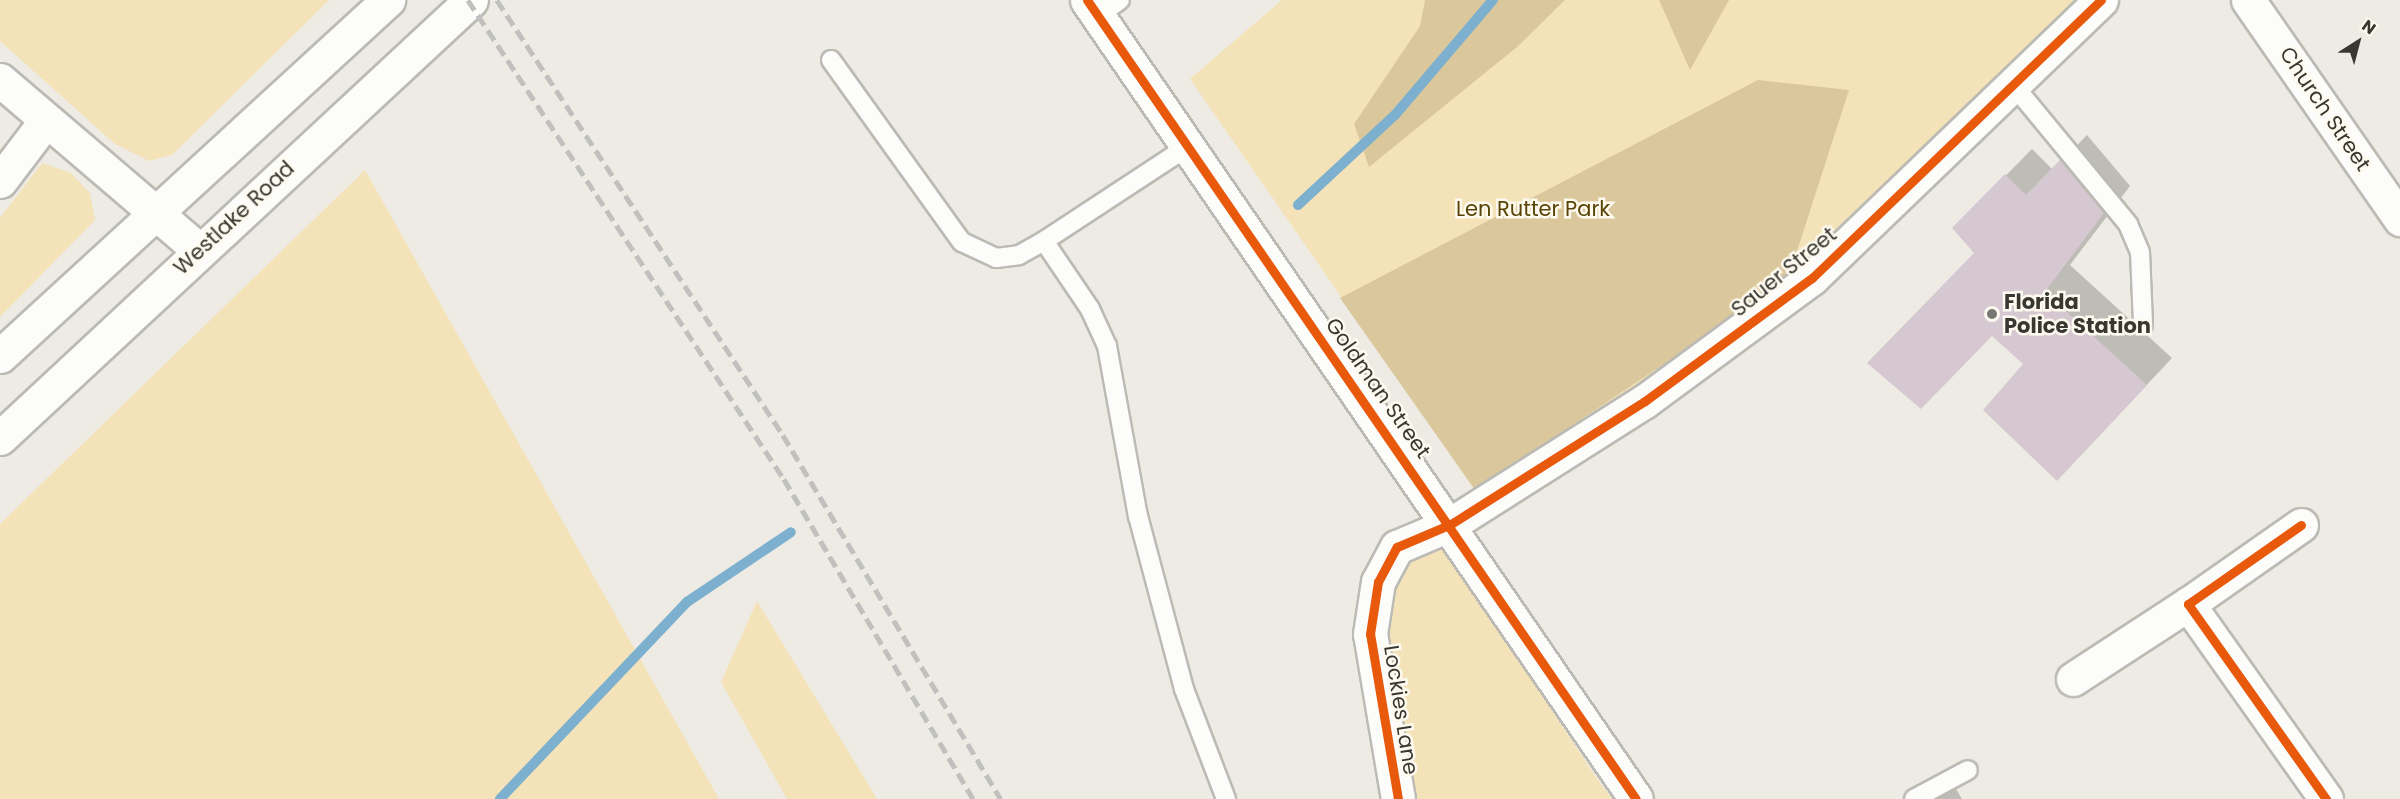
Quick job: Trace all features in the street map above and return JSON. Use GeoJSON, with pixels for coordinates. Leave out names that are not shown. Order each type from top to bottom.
{"type":"FeatureCollection","features":[{"type":"Feature","properties":{"kind":"street"},"geometry":{"type":"LineString","coordinates":[[0,356],[388,0]]}},
{"type":"Feature","properties":{"kind":"street","name":"Westlake Road"},"geometry":{"type":"LineString","coordinates":[[0,438],[199,250],[471,0]]}},
{"type":"Feature","properties":{"kind":"street","name":"Sauer Street"},"geometry":{"type":"LineString","coordinates":[[1451,524],[1646,401],[1812,278],[2015,87],[2101,0]]}},
{"type":"Feature","properties":{"kind":"street","name":"Church Street"},"geometry":{"type":"LineString","coordinates":[[2248,0],[2400,219]]}},
{"type":"Feature","properties":{"kind":"street","name":"Goldman Street"},"geometry":{"type":"LineString","coordinates":[[1101,5],[1187,147],[1451,524],[1636,799]]}},
{"type":"Feature","properties":{"kind":"street"},"geometry":{"type":"LineString","coordinates":[[0,80],[44,123],[199,250]]}},
{"type":"Feature","properties":{"kind":"street"},"geometry":{"type":"LineString","coordinates":[[0,182],[44,123]]}},
{"type":"Feature","properties":{"kind":"street","name":"Lockies Lane"},"geometry":{"type":"LineString","coordinates":[[1398,799],[1374,679],[1373,602],[1397,548],[1451,524]]}},
{"type":"Feature","properties":{"kind":"street"},"geometry":{"type":"LineString","coordinates":[[2073,679],[2188,604],[2301,525]]}},
{"type":"Feature","properties":{"kind":"street"},"geometry":{"type":"LineString","coordinates":[[2188,604],[2326,799]]}},
{"type":"Feature","properties":{"kind":"lane"},"geometry":{"type":"LineString","coordinates":[[831,60],[962,242],[996,258],[1019,255],[1044,241],[1187,147]]}},
{"type":"Feature","properties":{"kind":"lane"},"geometry":{"type":"LineString","coordinates":[[2015,87],[2128,224],[2140,252],[2144,325]]}},
{"type":"Feature","properties":{"kind":"lane"},"geometry":{"type":"LineString","coordinates":[[1044,241],[1090,309],[1107,346],[1138,516],[1184,689],[1226,799]]}},
{"type":"Feature","properties":{"kind":"lane"},"geometry":{"type":"LineString","coordinates":[[1914,799],[1968,770]]}},
{"type":"Feature","properties":{"kind":"green space"},"geometry":{"type":"Polygon","coordinates":[[[0,0],[329,0],[172,155],[149,161],[115,144],[0,41],[0,0]]]}},
{"type":"Feature","properties":{"kind":"green space","name":"Len Rutter Park"},"geometry":{"type":"Polygon","coordinates":[[[1282,0],[2084,0],[1805,269],[1642,390],[1475,490],[1190,79],[1282,0]]]}},
{"type":"Feature","properties":{"kind":"green space"},"geometry":{"type":"Polygon","coordinates":[[[1425,0],[1565,0],[1517,47],[1369,167],[1354,124],[1420,26],[1425,0]]]}},
{"type":"Feature","properties":{"kind":"green space"},"geometry":{"type":"Polygon","coordinates":[[[1659,0],[1729,0],[1690,70],[1659,0]]]}},
{"type":"Feature","properties":{"kind":"green space"},"geometry":{"type":"Polygon","coordinates":[[[1758,80],[1849,90],[1787,282],[1475,490],[1340,298],[1758,80]]]}},
{"type":"Feature","properties":{"kind":"green space"},"geometry":{"type":"Polygon","coordinates":[[[42,163],[71,173],[90,193],[95,220],[0,317],[0,218],[42,163]]]}},
{"type":"Feature","properties":{"kind":"green space"},"geometry":{"type":"Polygon","coordinates":[[[365,170],[719,799],[0,799],[0,524],[365,170]]]}},
{"type":"Feature","properties":{"kind":"green space"},"geometry":{"type":"Polygon","coordinates":[[[1439,541],[1612,799],[1410,799],[1382,640],[1397,567],[1422,547],[1439,541]]]}},
{"type":"Feature","properties":{"kind":"green space"},"geometry":{"type":"Polygon","coordinates":[[[757,601],[877,799],[787,799],[721,682],[757,601]]]}},
{"type":"Feature","properties":{"kind":"building","name":"Florida Police Station"},"geometry":{"type":"Polygon","coordinates":[[[2060,160],[2104,213],[2045,292],[2147,385],[2057,481],[1983,410],[2023,364],[1992,336],[1921,409],[1867,363],[1974,253],[1952,228],[2005,174],[2026,195],[2060,160]]]}},
{"type":"Feature","properties":{"kind":"waterway"},"geometry":{"type":"LineString","coordinates":[[1298,205],[1395,115],[1493,0]]}},
{"type":"Feature","properties":{"kind":"waterway"},"geometry":{"type":"LineString","coordinates":[[500,799],[687,602],[791,532]]}},
{"type":"Feature","properties":{"kind":"railway"},"geometry":{"type":"LineString","coordinates":[[468,0],[784,479],[973,799]]}},
{"type":"Feature","properties":{"kind":"railway"},"geometry":{"type":"LineString","coordinates":[[497,0],[783,435],[1001,799]]}},
{"type":"Feature","properties":{"kind":"cycle path"},"geometry":{"type":"LineString","coordinates":[[1087,0],[1636,799]]}},
{"type":"Feature","properties":{"kind":"cycle path"},"geometry":{"type":"LineString","coordinates":[[1398,799],[1370,634],[1378,582],[1397,547],[1451,524],[1645,401],[1812,278],[2101,0]]}},
{"type":"Feature","properties":{"kind":"cycle path"},"geometry":{"type":"LineString","coordinates":[[2301,525],[2188,604],[2326,799]]}},
{"type":"Feature","properties":{"kind":"place","name":"Florida Police Station"},"geometry":{"type":"Point","coordinates":[1992,314]}}]}
